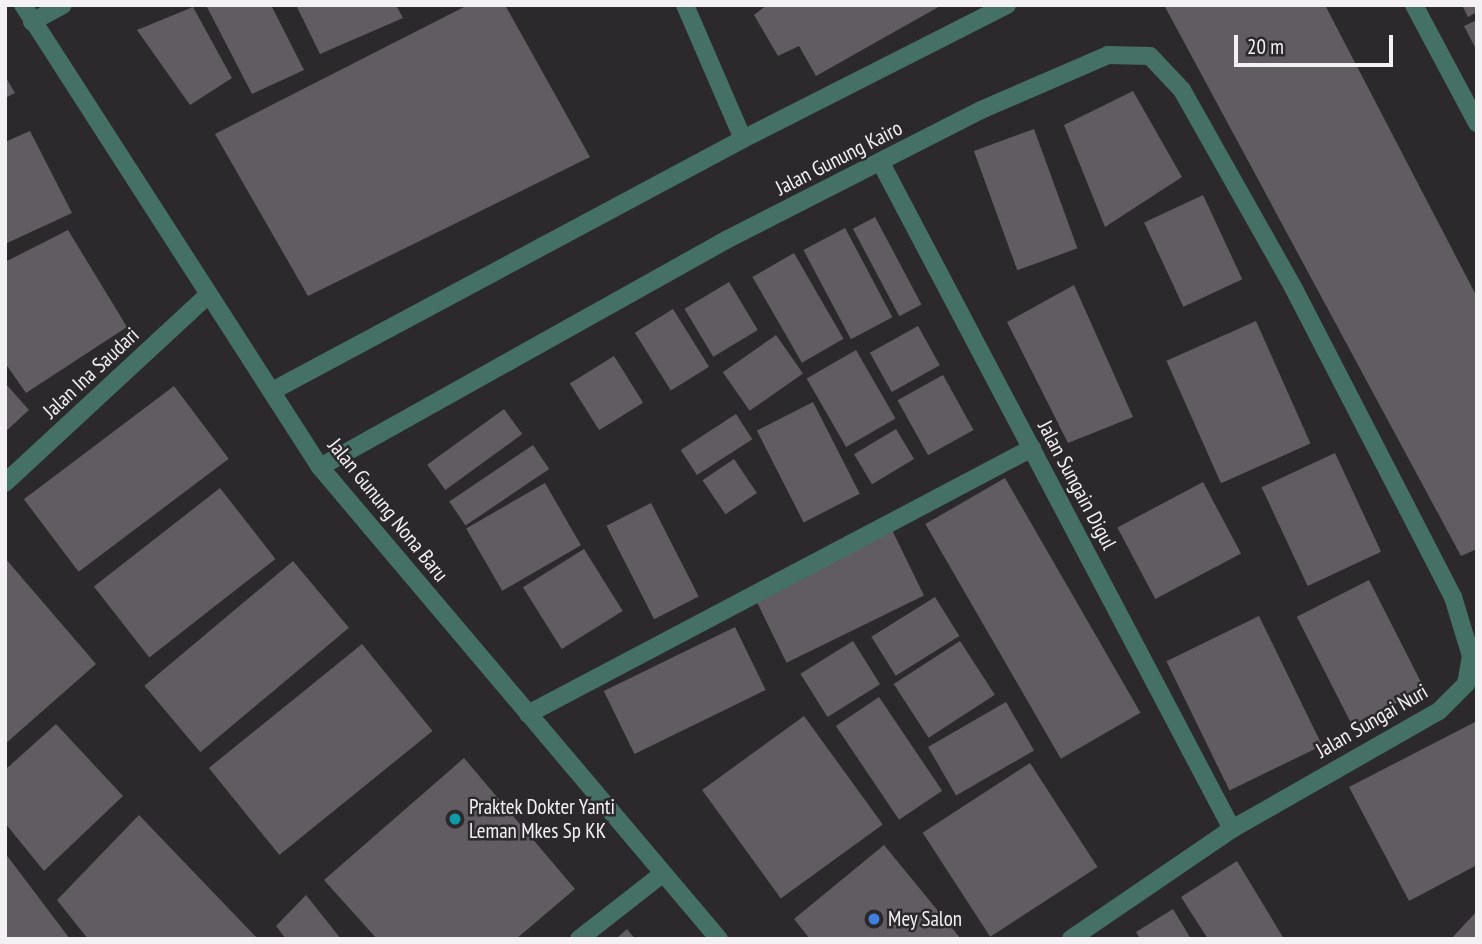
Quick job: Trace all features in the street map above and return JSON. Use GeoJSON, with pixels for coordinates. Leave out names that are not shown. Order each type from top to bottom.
{"type":"FeatureCollection","features":[{"type":"Feature","properties":{"kind":"street","name":"Jalan Gunung Nona Baru"},"geometry":{"type":"LineString","coordinates":[[23,5],[207,296],[274,390],[320,467],[661,875],[719,939]]}},
{"type":"Feature","properties":{"kind":"street"},"geometry":{"type":"LineString","coordinates":[[32,22],[63,5]]}},
{"type":"Feature","properties":{"kind":"street"},"geometry":{"type":"LineString","coordinates":[[685,5],[743,139]]}},
{"type":"Feature","properties":{"kind":"street"},"geometry":{"type":"LineString","coordinates":[[274,390],[743,139],[1007,5]]}},
{"type":"Feature","properties":{"kind":"street"},"geometry":{"type":"LineString","coordinates":[[1414,5],[1477,123]]}},
{"type":"Feature","properties":{"kind":"street","name":"Jalan Gunung Kairo"},"geometry":{"type":"LineString","coordinates":[[320,467],[728,239],[981,110],[1108,55],[1150,56],[1182,90],[1294,289]]}},
{"type":"Feature","properties":{"kind":"street","name":"Jalan Sungain Digul"},"geometry":{"type":"LineString","coordinates":[[881,163],[1232,829]]}},
{"type":"Feature","properties":{"kind":"street","name":"Jalan Sungai Nuri"},"geometry":{"type":"LineString","coordinates":[[1071,939],[1232,829],[1439,712],[1465,684],[1471,656],[1453,597],[1294,289]]}},
{"type":"Feature","properties":{"kind":"street","name":"Jalan Ina Saudari"},"geometry":{"type":"LineString","coordinates":[[5,483],[207,296]]}},
{"type":"Feature","properties":{"kind":"street"},"geometry":{"type":"LineString","coordinates":[[528,714],[1032,448]]}},
{"type":"Feature","properties":{"kind":"street"},"geometry":{"type":"LineString","coordinates":[[579,939],[661,875]]}},
{"type":"Feature","properties":{"kind":"building"},"geometry":{"type":"Polygon","coordinates":[[[206,5],[271,5],[304,70],[252,94],[206,5]]]}},
{"type":"Feature","properties":{"kind":"building"},"geometry":{"type":"Polygon","coordinates":[[[296,5],[396,5],[403,18],[320,54],[296,5]]]}},
{"type":"Feature","properties":{"kind":"building"},"geometry":{"type":"Polygon","coordinates":[[[468,5],[505,5],[590,157],[308,296],[215,134],[468,5]]]}},
{"type":"Feature","properties":{"kind":"building"},"geometry":{"type":"Polygon","coordinates":[[[767,5],[942,5],[816,76],[799,46],[778,56],[754,15],[767,5]]]}},
{"type":"Feature","properties":{"kind":"building"},"geometry":{"type":"Polygon","coordinates":[[[1164,5],[1325,5],[1477,297],[1477,549],[1461,556],[1164,5]]]}},
{"type":"Feature","properties":{"kind":"building"},"geometry":{"type":"Polygon","coordinates":[[[1462,5],[1477,5],[1477,12],[1468,17],[1462,5]]]}},
{"type":"Feature","properties":{"kind":"building"},"geometry":{"type":"Polygon","coordinates":[[[193,7],[232,78],[190,105],[137,30],[193,7]]]}},
{"type":"Feature","properties":{"kind":"building"},"geometry":{"type":"Polygon","coordinates":[[[1477,20],[1477,51],[1464,26],[1477,20]]]}},
{"type":"Feature","properties":{"kind":"building"},"geometry":{"type":"Polygon","coordinates":[[[5,76],[15,93],[5,98],[5,76]]]}},
{"type":"Feature","properties":{"kind":"building"},"geometry":{"type":"Polygon","coordinates":[[[1133,91],[1182,177],[1105,227],[1064,125],[1133,91]]]}},
{"type":"Feature","properties":{"kind":"building"},"geometry":{"type":"Polygon","coordinates":[[[1034,129],[1077,248],[1017,270],[974,151],[1034,129]]]}},
{"type":"Feature","properties":{"kind":"building"},"geometry":{"type":"Polygon","coordinates":[[[30,131],[72,213],[5,244],[5,142],[30,131]]]}},
{"type":"Feature","properties":{"kind":"building"},"geometry":{"type":"Polygon","coordinates":[[[1203,195],[1242,279],[1183,307],[1144,222],[1203,195]]]}},
{"type":"Feature","properties":{"kind":"building"},"geometry":{"type":"Polygon","coordinates":[[[875,217],[921,304],[899,316],[853,229],[875,217]]]}},
{"type":"Feature","properties":{"kind":"building"},"geometry":{"type":"Polygon","coordinates":[[[845,228],[892,317],[851,339],[804,250],[845,228]]]}},
{"type":"Feature","properties":{"kind":"building"},"geometry":{"type":"Polygon","coordinates":[[[68,230],[127,327],[26,393],[5,363],[5,262],[68,230]]]}},
{"type":"Feature","properties":{"kind":"building"},"geometry":{"type":"Polygon","coordinates":[[[794,253],[844,339],[802,363],[752,277],[794,253]]]}},
{"type":"Feature","properties":{"kind":"building"},"geometry":{"type":"Polygon","coordinates":[[[729,282],[758,330],[713,357],[684,309],[729,282]]]}},
{"type":"Feature","properties":{"kind":"building"},"geometry":{"type":"Polygon","coordinates":[[[1074,285],[1133,417],[1068,443],[1007,322],[1074,285]]]}},
{"type":"Feature","properties":{"kind":"building"},"geometry":{"type":"Polygon","coordinates":[[[673,309],[709,367],[671,391],[635,333],[673,309]]]}},
{"type":"Feature","properties":{"kind":"building"},"geometry":{"type":"Polygon","coordinates":[[[1256,321],[1311,443],[1221,483],[1166,361],[1256,321]]]}},
{"type":"Feature","properties":{"kind":"building"},"geometry":{"type":"Polygon","coordinates":[[[918,326],[940,365],[892,392],[870,353],[918,326]]]}},
{"type":"Feature","properties":{"kind":"building"},"geometry":{"type":"Polygon","coordinates":[[[776,335],[803,374],[750,411],[723,372],[776,335]]]}},
{"type":"Feature","properties":{"kind":"building"},"geometry":{"type":"Polygon","coordinates":[[[856,350],[896,418],[846,447],[807,378],[856,350]]]}},
{"type":"Feature","properties":{"kind":"building"},"geometry":{"type":"Polygon","coordinates":[[[614,356],[643,403],[599,430],[570,384],[614,356]]]}},
{"type":"Feature","properties":{"kind":"building"},"geometry":{"type":"Polygon","coordinates":[[[943,375],[974,430],[928,455],[898,400],[943,375]]]}},
{"type":"Feature","properties":{"kind":"building"},"geometry":{"type":"Polygon","coordinates":[[[5,383],[29,410],[5,432],[5,383]]]}},
{"type":"Feature","properties":{"kind":"building"},"geometry":{"type":"Polygon","coordinates":[[[174,386],[229,459],[79,572],[24,499],[174,386]]]}},
{"type":"Feature","properties":{"kind":"building"},"geometry":{"type":"Polygon","coordinates":[[[813,402],[860,494],[804,522],[757,431],[813,402]]]}},
{"type":"Feature","properties":{"kind":"building"},"geometry":{"type":"Polygon","coordinates":[[[504,409],[522,434],[445,490],[427,465],[504,409]]]}},
{"type":"Feature","properties":{"kind":"building"},"geometry":{"type":"Polygon","coordinates":[[[736,414],[752,439],[697,475],[681,450],[736,414]]]}},
{"type":"Feature","properties":{"kind":"building"},"geometry":{"type":"Polygon","coordinates":[[[896,429],[914,459],[872,484],[854,454],[896,429]]]}},
{"type":"Feature","properties":{"kind":"building"},"geometry":{"type":"Polygon","coordinates":[[[533,445],[549,469],[465,526],[449,501],[533,445]]]}},
{"type":"Feature","properties":{"kind":"building"},"geometry":{"type":"Polygon","coordinates":[[[1335,453],[1381,552],[1308,586],[1262,487],[1335,453]]]}},
{"type":"Feature","properties":{"kind":"building"},"geometry":{"type":"Polygon","coordinates":[[[734,459],[757,493],[725,514],[702,480],[734,459]]]}},
{"type":"Feature","properties":{"kind":"building"},"geometry":{"type":"Polygon","coordinates":[[[1005,478],[1140,713],[1061,759],[925,524],[1005,478]]]}},
{"type":"Feature","properties":{"kind":"building"},"geometry":{"type":"Polygon","coordinates":[[[1203,482],[1241,554],[1155,599],[1117,528],[1203,482]]]}},
{"type":"Feature","properties":{"kind":"building"},"geometry":{"type":"Polygon","coordinates":[[[545,483],[581,545],[502,591],[466,528],[545,483]]]}},
{"type":"Feature","properties":{"kind":"building"},"geometry":{"type":"Polygon","coordinates":[[[220,488],[275,559],[149,657],[94,587],[220,488]]]}},
{"type":"Feature","properties":{"kind":"building"},"geometry":{"type":"Polygon","coordinates":[[[651,503],[699,597],[654,619],[606,526],[651,503]]]}},
{"type":"Feature","properties":{"kind":"building"},"geometry":{"type":"Polygon","coordinates":[[[892,530],[924,596],[786,663],[754,597],[892,530]]]}},
{"type":"Feature","properties":{"kind":"building"},"geometry":{"type":"Polygon","coordinates":[[[584,549],[623,611],[562,649],[523,587],[584,549]]]}},
{"type":"Feature","properties":{"kind":"building"},"geometry":{"type":"Polygon","coordinates":[[[5,558],[96,664],[5,744],[5,558]]]}},
{"type":"Feature","properties":{"kind":"building"},"geometry":{"type":"Polygon","coordinates":[[[293,561],[349,628],[200,752],[144,686],[293,561]]]}},
{"type":"Feature","properties":{"kind":"building"},"geometry":{"type":"Polygon","coordinates":[[[1369,580],[1424,689],[1352,725],[1297,617],[1369,580]]]}},
{"type":"Feature","properties":{"kind":"building"},"geometry":{"type":"Polygon","coordinates":[[[935,597],[959,636],[896,676],[871,637],[935,597]]]}},
{"type":"Feature","properties":{"kind":"building"},"geometry":{"type":"Polygon","coordinates":[[[1259,616],[1322,745],[1230,791],[1166,661],[1259,616]]]}},
{"type":"Feature","properties":{"kind":"building"},"geometry":{"type":"Polygon","coordinates":[[[735,627],[766,690],[634,754],[604,691],[735,627]]]}},
{"type":"Feature","properties":{"kind":"building"},"geometry":{"type":"Polygon","coordinates":[[[853,641],[880,684],[827,717],[800,674],[853,641]]]}},
{"type":"Feature","properties":{"kind":"building"},"geometry":{"type":"Polygon","coordinates":[[[960,641],[995,695],[929,738],[894,684],[960,641]]]}},
{"type":"Feature","properties":{"kind":"building"},"geometry":{"type":"Polygon","coordinates":[[[362,644],[432,731],[279,855],[209,768],[362,644]]]}},
{"type":"Feature","properties":{"kind":"building"},"geometry":{"type":"Polygon","coordinates":[[[879,697],[942,791],[899,820],[836,726],[879,697]]]}},
{"type":"Feature","properties":{"kind":"building"},"geometry":{"type":"Polygon","coordinates":[[[1006,702],[1034,750],[956,795],[928,747],[1006,702]]]}},
{"type":"Feature","properties":{"kind":"building"},"geometry":{"type":"Polygon","coordinates":[[[804,716],[883,824],[781,898],[702,790],[804,716]]]}},
{"type":"Feature","properties":{"kind":"building"},"geometry":{"type":"Polygon","coordinates":[[[1477,721],[1477,865],[1409,901],[1349,787],[1477,721]]]}},
{"type":"Feature","properties":{"kind":"building"},"geometry":{"type":"Polygon","coordinates":[[[56,724],[123,796],[44,871],[5,823],[5,770],[56,724]]]}},
{"type":"Feature","properties":{"kind":"building","name":"Praktek Dokter Yanti Leman Mkes Sp KK"},"geometry":{"type":"Polygon","coordinates":[[[464,758],[575,889],[516,939],[377,939],[324,880],[464,758]]]}},
{"type":"Feature","properties":{"kind":"building"},"geometry":{"type":"Polygon","coordinates":[[[1030,763],[1098,867],[990,937],[923,833],[1030,763]]]}},
{"type":"Feature","properties":{"kind":"building"},"geometry":{"type":"Polygon","coordinates":[[[139,815],[258,939],[88,939],[57,900],[139,815]]]}},
{"type":"Feature","properties":{"kind":"building"},"geometry":{"type":"Polygon","coordinates":[[[884,845],[961,939],[810,939],[794,919],[884,845]]]}},
{"type":"Feature","properties":{"kind":"building"},"geometry":{"type":"Polygon","coordinates":[[[5,853],[70,939],[5,939],[5,853]]]}},
{"type":"Feature","properties":{"kind":"building"},"geometry":{"type":"Polygon","coordinates":[[[1237,861],[1284,939],[1208,939],[1181,897],[1237,861]]]}},
{"type":"Feature","properties":{"kind":"building"},"geometry":{"type":"Polygon","coordinates":[[[306,895],[341,939],[286,939],[276,926],[306,895]]]}},
{"type":"Feature","properties":{"kind":"building"},"geometry":{"type":"Polygon","coordinates":[[[1173,909],[1191,939],[1140,939],[1136,932],[1173,909]]]}},
{"type":"Feature","properties":{"kind":"building"},"geometry":{"type":"Polygon","coordinates":[[[1477,911],[1477,939],[1451,939],[1477,911]]]}},
{"type":"Feature","properties":{"kind":"building"},"geometry":{"type":"Polygon","coordinates":[[[627,929],[635,939],[616,939],[627,929]]]}},
{"type":"Feature","properties":{"kind":"place","name":"Praktek Dokter Yanti Leman Mkes Sp KK"},"geometry":{"type":"Point","coordinates":[455,819]}},
{"type":"Feature","properties":{"kind":"place","name":"Mey Salon"},"geometry":{"type":"Point","coordinates":[874,919]}}]}
